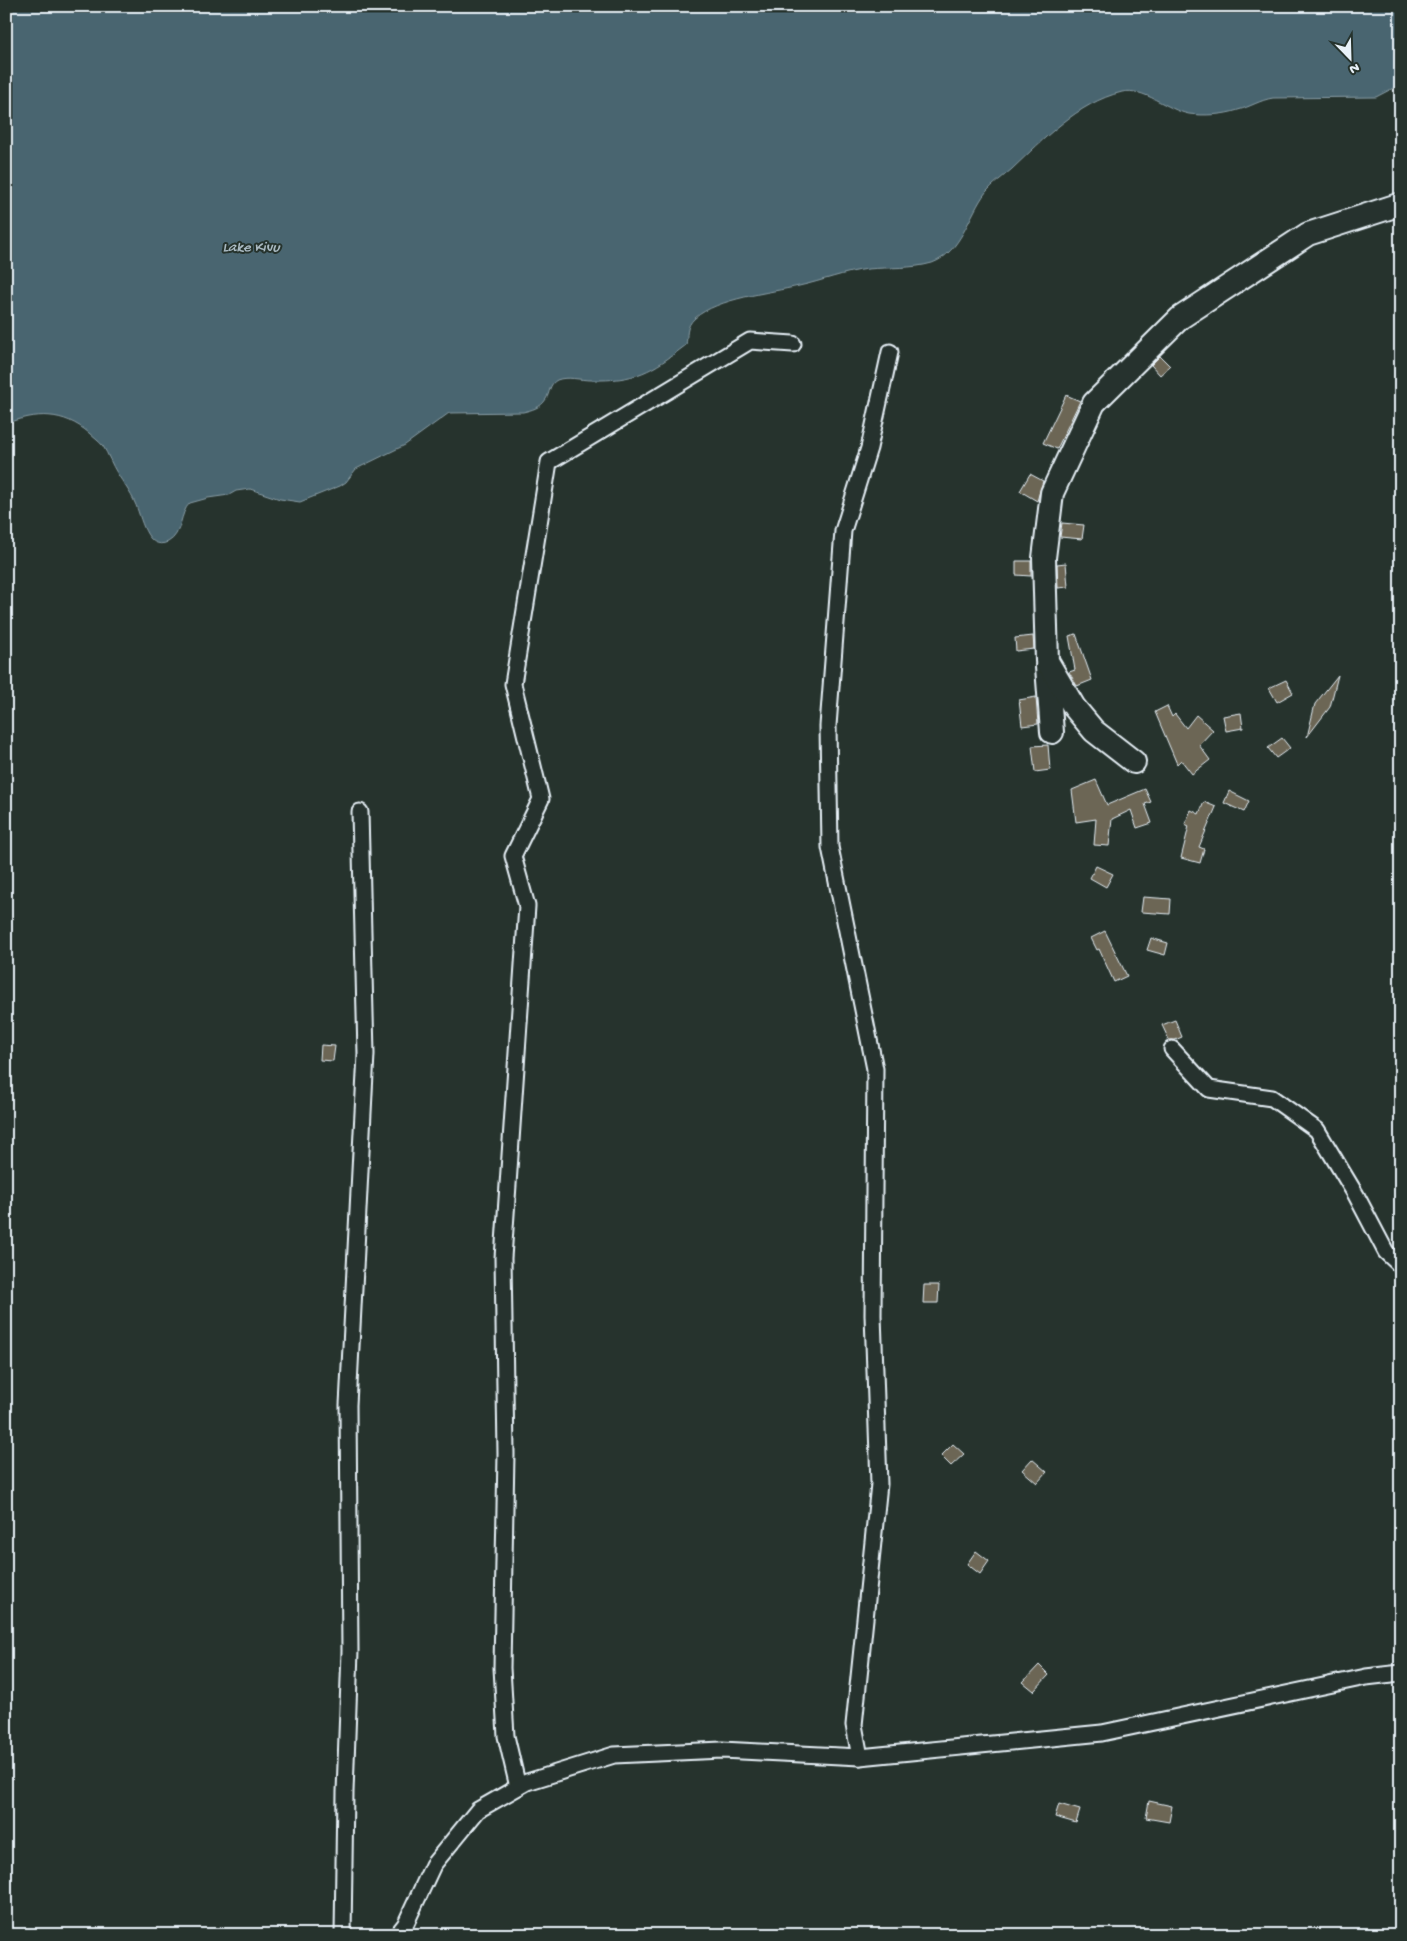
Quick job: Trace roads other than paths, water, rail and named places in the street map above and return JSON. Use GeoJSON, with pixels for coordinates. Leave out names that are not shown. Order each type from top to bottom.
{"type":"FeatureCollection","features":[{"type":"Feature","properties":{"kind":"street"},"geometry":{"type":"LineString","coordinates":[[1052,732],[1047,661],[1044,558],[1052,493],[1094,403],[1180,318],[1308,234],[1401,204]]}},
{"type":"Feature","properties":{"kind":"street"},"geometry":{"type":"LineString","coordinates":[[518,1787],[506,1736],[502,1668],[506,1454],[503,1258],[527,906],[513,856],[541,799],[513,684],[549,462],[750,341],[793,344]]}},
{"type":"Feature","properties":{"kind":"street"},"geometry":{"type":"LineString","coordinates":[[860,1757],[854,1725],[879,1484],[873,1315],[875,1069],[830,847],[828,726],[843,531],[869,448],[890,352]]}},
{"type":"Feature","properties":{"kind":"street"},"geometry":{"type":"LineString","coordinates":[[1047,661],[1074,706],[1094,731],[1134,762]]}},
{"type":"Feature","properties":{"kind":"street"},"geometry":{"type":"LineString","coordinates":[[343,1935],[345,1792],[350,1651],[348,1405],[366,1054],[360,812]]}},
{"type":"Feature","properties":{"kind":"street"},"geometry":{"type":"LineString","coordinates":[[1172,1049],[1209,1090],[1272,1098],[1317,1130],[1356,1195],[1386,1252],[1401,1266]]}},
{"type":"Feature","properties":{"kind":"street"},"geometry":{"type":"LineString","coordinates":[[397,1935],[405,1925],[432,1865],[478,1810],[527,1782],[614,1755],[722,1750],[860,1757],[1102,1733],[1366,1677],[1401,1673]]}},
{"type":"Feature","properties":{"kind":"water","name":"Lake Kivu"},"geometry":{"type":"Polygon","coordinates":[[[6,6],[1401,6],[1401,84],[1376,97],[1273,98],[1232,112],[1207,115],[1181,112],[1147,96],[1130,91],[1106,97],[1090,104],[1062,123],[992,186],[980,201],[964,232],[950,251],[932,263],[908,267],[859,270],[799,286],[730,301],[705,311],[695,318],[688,328],[686,345],[663,362],[642,373],[620,379],[587,380],[569,378],[557,380],[552,384],[547,397],[541,405],[523,412],[449,413],[405,445],[356,469],[346,482],[340,486],[300,502],[280,499],[250,489],[190,503],[184,512],[176,534],[168,542],[161,544],[154,542],[149,537],[133,499],[115,470],[105,449],[89,433],[59,417],[28,417],[6,424],[6,6]]]}}]}
